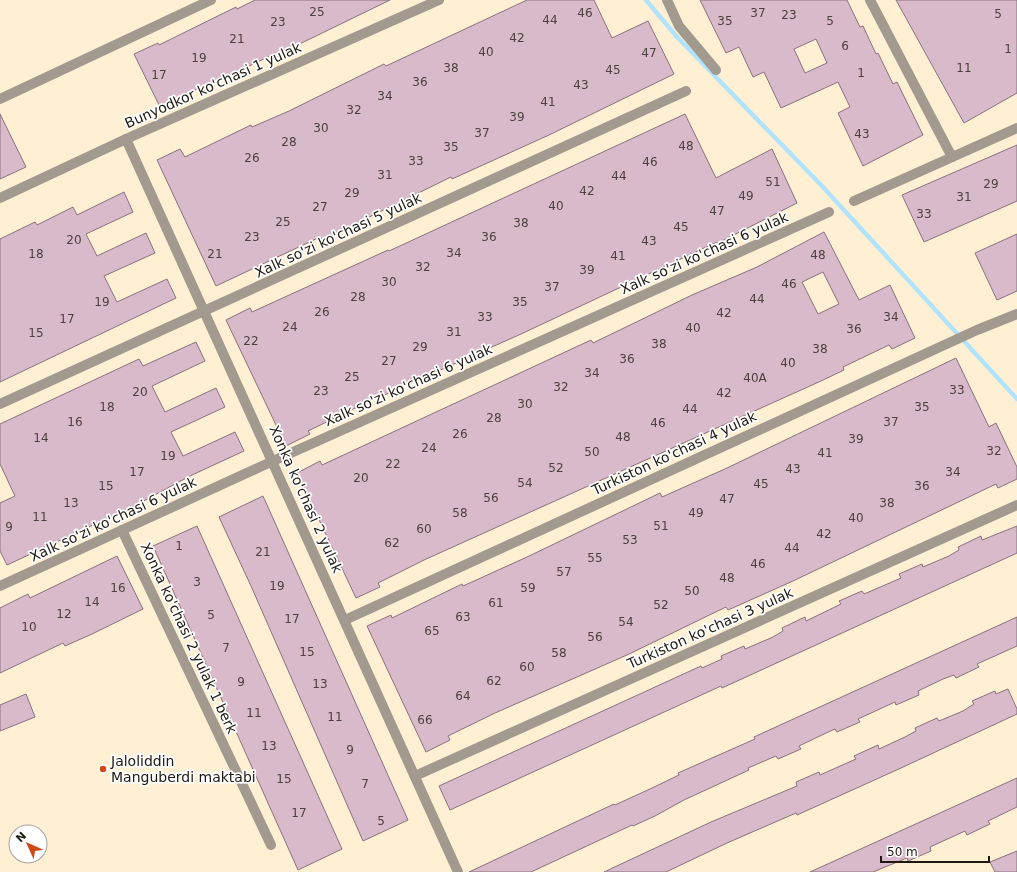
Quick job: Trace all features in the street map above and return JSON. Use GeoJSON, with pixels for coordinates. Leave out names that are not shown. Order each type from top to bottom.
{"type":"FeatureCollection","features":[{"type":"Feature","properties":{"kind":"street"},"geometry":{"type":"LineString","coordinates":[[0,99],[212,0]]}},
{"type":"Feature","properties":{"kind":"street","name":"Bunyodkor ko'chasi 1 yulak"},"geometry":{"type":"LineString","coordinates":[[0,198],[126,139],[439,0]]}},
{"type":"Feature","properties":{"kind":"street"},"geometry":{"type":"LineString","coordinates":[[667,0],[679,26],[716,70]]}},
{"type":"Feature","properties":{"kind":"street"},"geometry":{"type":"LineString","coordinates":[[870,0],[952,157]]}},
{"type":"Feature","properties":{"kind":"street","name":"Xalk so'zi ko'chasi 5 yulak"},"geometry":{"type":"LineString","coordinates":[[0,404],[206,312],[686,90]]}},
{"type":"Feature","properties":{"kind":"street"},"geometry":{"type":"LineString","coordinates":[[854,201],[1017,128]]}},
{"type":"Feature","properties":{"kind":"street","name":"Xonka ko'chasi 2 yulak"},"geometry":{"type":"LineString","coordinates":[[126,139],[206,312],[458,872]]}},
{"type":"Feature","properties":{"kind":"street","name":"Xalk so'zi ko'chasi 6 yulak"},"geometry":{"type":"LineString","coordinates":[[0,586],[273,461],[829,212]]}},
{"type":"Feature","properties":{"kind":"street","name":"Turkiston ko'chasi 4 yulak"},"geometry":{"type":"LineString","coordinates":[[345,620],[964,335],[1017,314]]}},
{"type":"Feature","properties":{"kind":"street","name":"Turkiston ko'chasi 3 yulak"},"geometry":{"type":"LineString","coordinates":[[415,776],[1017,505]]}},
{"type":"Feature","properties":{"kind":"street","name":"Xonka ko'chasi 2 yulak 1 berk"},"geometry":{"type":"LineString","coordinates":[[122,530],[271,845]]}},
{"type":"Feature","properties":{"kind":"building"},"geometry":{"type":"Polygon","coordinates":[[[255,0],[390,0],[279,54],[278,52],[200,90],[199,88],[160,107],[134,54],[158,43],[159,45],[236,7],[237,9],[255,0]]]}},
{"type":"Feature","properties":{"kind":"building"},"geometry":{"type":"Polygon","coordinates":[[[527,0],[594,0],[612,38],[648,21],[674,74],[549,135],[452,179],[451,177],[353,225],[321,239],[320,237],[216,286],[157,160],[180,149],[185,157],[251,125],[252,127],[289,111],[384,64],[386,66],[527,0]]]}},
{"type":"Feature","properties":{"kind":"building"},"geometry":{"type":"Polygon","coordinates":[[[700,0],[847,0],[860,27],[863,26],[876,54],[878,53],[893,84],[897,82],[923,135],[863,166],[838,113],[850,107],[838,82],[781,108],[764,72],[753,77],[739,47],[726,53],[700,0]],[[816,39],[794,49],[805,73],[827,63],[816,39]]]}},
{"type":"Feature","properties":{"kind":"building"},"geometry":{"type":"Polygon","coordinates":[[[896,0],[1017,0],[1017,93],[964,123],[896,0]]]}},
{"type":"Feature","properties":{"kind":"building"},"geometry":{"type":"Polygon","coordinates":[[[0,114],[26,167],[0,179],[0,114]]]}},
{"type":"Feature","properties":{"kind":"building"},"geometry":{"type":"Polygon","coordinates":[[[685,114],[716,178],[772,149],[797,203],[718,243],[717,242],[521,334],[353,409],[308,431],[310,434],[286,446],[226,320],[250,308],[252,312],[388,250],[389,251],[685,114]]]}},
{"type":"Feature","properties":{"kind":"building"},"geometry":{"type":"Polygon","coordinates":[[[1017,145],[1017,201],[924,242],[902,195],[1017,145]]]}},
{"type":"Feature","properties":{"kind":"building"},"geometry":{"type":"Polygon","coordinates":[[[124,192],[133,212],[86,234],[97,256],[146,233],[155,253],[104,276],[117,302],[167,279],[176,298],[0,382],[0,239],[35,222],[37,225],[73,207],[77,215],[124,192]]]}},
{"type":"Feature","properties":{"kind":"building"},"geometry":{"type":"Polygon","coordinates":[[[824,232],[859,300],[890,285],[915,338],[892,349],[889,345],[843,367],[844,370],[821,381],[424,560],[378,583],[380,587],[356,598],[297,473],[320,461],[322,465],[591,340],[593,343],[692,295],[757,267],[824,232]],[[823,272],[802,282],[818,314],[839,304],[823,272]]]}},
{"type":"Feature","properties":{"kind":"building"},"geometry":{"type":"Polygon","coordinates":[[[1017,234],[1017,291],[997,300],[975,253],[1017,234]]]}},
{"type":"Feature","properties":{"kind":"building"},"geometry":{"type":"Polygon","coordinates":[[[196,342],[205,361],[152,386],[165,412],[216,388],[225,407],[171,432],[183,456],[235,432],[244,451],[192,475],[138,504],[7,565],[0,551],[0,503],[15,496],[0,464],[0,424],[139,359],[143,366],[196,342]]]}},
{"type":"Feature","properties":{"kind":"building"},"geometry":{"type":"Polygon","coordinates":[[[956,358],[989,427],[996,423],[1017,467],[1017,479],[998,488],[996,484],[793,581],[728,610],[726,607],[627,655],[495,713],[448,736],[450,740],[426,752],[367,626],[391,615],[392,618],[462,584],[463,586],[527,557],[660,493],[662,497],[727,468],[956,358]]]}},
{"type":"Feature","properties":{"kind":"building"},"geometry":{"type":"Polygon","coordinates":[[[263,496],[408,820],[363,841],[251,586],[219,517],[263,496]]]}},
{"type":"Feature","properties":{"kind":"building"},"geometry":{"type":"Polygon","coordinates":[[[197,526],[342,849],[298,870],[153,546],[197,526]]]}},
{"type":"Feature","properties":{"kind":"building"},"geometry":{"type":"Polygon","coordinates":[[[1017,526],[1017,553],[450,810],[439,786],[701,666],[702,668],[722,659],[721,656],[744,646],[745,649],[773,637],[783,631],[782,628],[805,617],[806,621],[841,604],[839,601],[862,591],[864,594],[901,578],[899,574],[922,564],[923,567],[949,556],[959,550],[958,547],[981,536],[982,540],[1017,526]]]}},
{"type":"Feature","properties":{"kind":"building"},"geometry":{"type":"Polygon","coordinates":[[[117,556],[143,609],[92,634],[65,646],[63,643],[0,673],[0,608],[28,594],[30,598],[117,556]]]}},
{"type":"Feature","properties":{"kind":"building"},"geometry":{"type":"Polygon","coordinates":[[[1017,617],[1017,646],[977,664],[979,667],[956,678],[954,675],[943,679],[918,691],[919,695],[896,705],[895,702],[858,719],[860,722],[837,732],[835,729],[824,734],[799,746],[801,749],[778,759],[776,756],[748,768],[749,770],[684,800],[655,816],[633,826],[632,825],[531,872],[469,872],[614,804],[615,805],[650,789],[679,775],[678,773],[755,739],[754,737],[1017,617]]]}},
{"type":"Feature","properties":{"kind":"building"},"geometry":{"type":"Polygon","coordinates":[[[1008,689],[1017,709],[1017,714],[901,768],[797,815],[796,813],[727,843],[666,872],[604,872],[711,822],[797,786],[796,782],[819,772],[820,775],[856,759],[854,756],[878,745],[879,749],[905,737],[916,731],[915,728],[937,718],[939,721],[963,711],[974,704],[972,701],[995,691],[996,694],[1008,689]]]}},
{"type":"Feature","properties":{"kind":"building"},"geometry":{"type":"Polygon","coordinates":[[[26,694],[35,717],[0,731],[0,705],[26,694]]]}},
{"type":"Feature","properties":{"kind":"building"},"geometry":{"type":"Polygon","coordinates":[[[1017,778],[1017,807],[988,821],[990,824],[967,835],[965,831],[930,847],[931,851],[908,861],[907,858],[873,872],[810,872],[1017,778]]]}},
{"type":"Feature","properties":{"kind":"building"},"geometry":{"type":"Polygon","coordinates":[[[1017,851],[1017,872],[995,872],[990,862],[1017,851]]]}},
{"type":"Feature","properties":{"kind":"waterway"},"geometry":{"type":"LineString","coordinates":[[646,0],[677,37],[822,186],[1017,399]]}},
{"type":"Feature","properties":{"kind":"place","name":"Jaloliddin Manguberdi maktabi"},"geometry":{"type":"Point","coordinates":[103,769]}}]}
